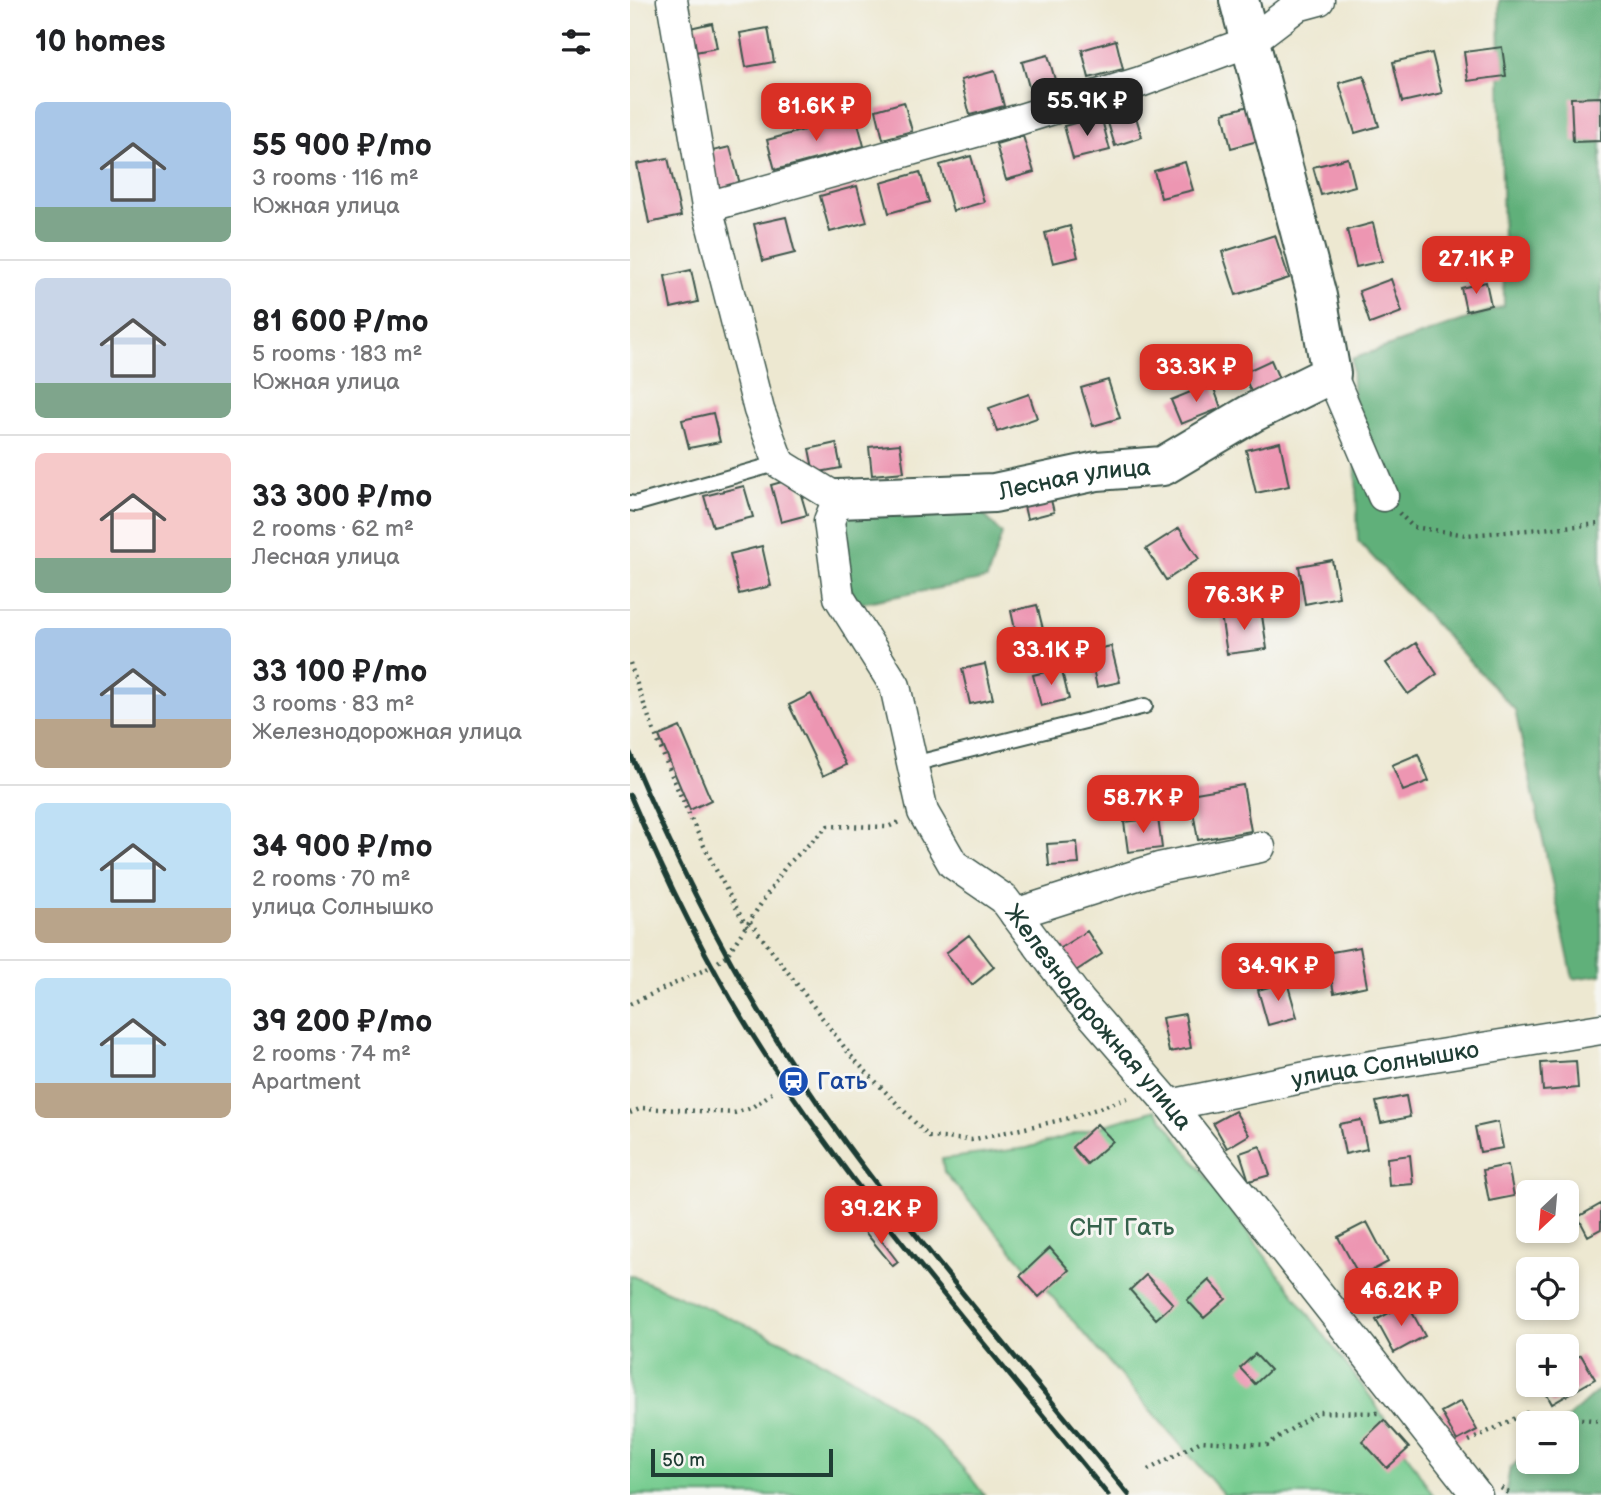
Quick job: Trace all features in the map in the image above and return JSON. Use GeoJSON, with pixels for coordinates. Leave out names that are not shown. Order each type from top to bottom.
{"type":"FeatureCollection","features":[{"type":"Feature","properties":{"kind":"street"},"geometry":{"type":"LineString","coordinates":[[672,0],[707,206],[759,410],[779,463],[838,499]]}},
{"type":"Feature","properties":{"kind":"street"},"geometry":{"type":"LineString","coordinates":[[1239,0],[1317,296],[1331,374],[1383,496]]}},
{"type":"Feature","properties":{"kind":"street"},"geometry":{"type":"LineString","coordinates":[[707,206],[1021,120],[1140,82],[1251,41],[1297,6],[1319,0]]}},
{"type":"Feature","properties":{"kind":"street","name":"Лесная улица"},"geometry":{"type":"LineString","coordinates":[[838,499],[994,492],[1097,471],[1163,466],[1252,413],[1331,374]]}},
{"type":"Feature","properties":{"kind":"street","name":"Железнодорожная улица"},"geometry":{"type":"LineString","coordinates":[[838,499],[829,521],[839,597],[895,686],[923,811],[953,864],[1004,899],[1080,1001],[1170,1105],[1477,1495]]}},
{"type":"Feature","properties":{"kind":"street"},"geometry":{"type":"LineString","coordinates":[[1015,914],[1159,868],[1260,847]]}},
{"type":"Feature","properties":{"kind":"street","name":"улица Солнышко"},"geometry":{"type":"LineString","coordinates":[[1170,1105],[1316,1075],[1601,1029]]}},
{"type":"Feature","properties":{"kind":"lane"},"geometry":{"type":"LineString","coordinates":[[630,503],[779,463]]}},
{"type":"Feature","properties":{"kind":"lane"},"geometry":{"type":"LineString","coordinates":[[913,764],[1145,706]]}},
{"type":"Feature","properties":{"kind":"path"},"geometry":{"type":"LineString","coordinates":[[1383,496],[1413,527],[1468,535],[1601,524]]}},
{"type":"Feature","properties":{"kind":"path"},"geometry":{"type":"LineString","coordinates":[[630,663],[652,730],[687,813],[748,925],[851,1056],[929,1137],[971,1140],[1070,1118],[1142,1094],[1170,1105]]}},
{"type":"Feature","properties":{"kind":"path"},"geometry":{"type":"LineString","coordinates":[[630,1004],[713,966],[732,949],[786,866],[828,826],[888,827],[923,811]]}},
{"type":"Feature","properties":{"kind":"path"},"geometry":{"type":"LineString","coordinates":[[630,1113],[642,1108],[734,1113],[751,1108],[776,1090]]}},
{"type":"Feature","properties":{"kind":"path"},"geometry":{"type":"LineString","coordinates":[[1147,1470],[1201,1441],[1267,1445],[1317,1412],[1380,1413]]}},
{"type":"Feature","properties":{"kind":"path"},"geometry":{"type":"LineString","coordinates":[[1445,1453],[1526,1413],[1601,1421]]}},
{"type":"Feature","properties":{"kind":"green space"},"geometry":{"type":"Polygon","coordinates":[[[1499,0],[1601,0],[1601,975],[1573,979],[1515,710],[1358,541],[1352,359],[1504,306],[1499,0]]]}},
{"type":"Feature","properties":{"kind":"green space"},"geometry":{"type":"Polygon","coordinates":[[[976,506],[1002,534],[987,579],[856,604],[835,552],[849,510],[976,506]]]}},
{"type":"Feature","properties":{"kind":"green space","name":"СНТ Гать"},"geometry":{"type":"Polygon","coordinates":[[[1156,1110],[1372,1399],[1433,1495],[1224,1495],[944,1172],[942,1159],[1027,1148],[1156,1110]]]}},
{"type":"Feature","properties":{"kind":"green space"},"geometry":{"type":"Polygon","coordinates":[[[630,1275],[775,1338],[869,1389],[912,1419],[950,1454],[984,1495],[630,1495],[630,1275]]]}},
{"type":"Feature","properties":{"kind":"green space"},"geometry":{"type":"Polygon","coordinates":[[[1601,1388],[1601,1495],[1505,1495],[1510,1468],[1516,1463],[1516,1474],[1579,1474],[1579,1411],[1575,1411],[1601,1388]]]}},
{"type":"Feature","properties":{"kind":"building"},"geometry":{"type":"Polygon","coordinates":[[[712,23],[717,48],[695,52],[690,28],[712,23]]]}},
{"type":"Feature","properties":{"kind":"building"},"geometry":{"type":"Polygon","coordinates":[[[768,28],[774,62],[746,67],[740,33],[768,28]]]}},
{"type":"Feature","properties":{"kind":"building"},"geometry":{"type":"Polygon","coordinates":[[[1116,40],[1123,69],[1089,78],[1082,50],[1116,40]]]}},
{"type":"Feature","properties":{"kind":"building"},"geometry":{"type":"Polygon","coordinates":[[[1502,47],[1506,76],[1468,81],[1464,52],[1502,47]]]}},
{"type":"Feature","properties":{"kind":"building"},"geometry":{"type":"Polygon","coordinates":[[[1432,53],[1442,93],[1402,102],[1393,62],[1432,53]]]}},
{"type":"Feature","properties":{"kind":"building"},"geometry":{"type":"Polygon","coordinates":[[[1048,55],[1057,87],[1031,94],[1022,62],[1048,55]]]}},
{"type":"Feature","properties":{"kind":"building"},"geometry":{"type":"Polygon","coordinates":[[[995,71],[1004,106],[970,115],[961,80],[995,71]]]}},
{"type":"Feature","properties":{"kind":"building"},"geometry":{"type":"Polygon","coordinates":[[[1364,76],[1379,126],[1355,133],[1339,83],[1364,76]]]}},
{"type":"Feature","properties":{"kind":"building"},"geometry":{"type":"Polygon","coordinates":[[[1601,97],[1601,141],[1573,142],[1571,98],[1601,97]]]}},
{"type":"Feature","properties":{"kind":"building"},"geometry":{"type":"Polygon","coordinates":[[[904,102],[912,131],[883,139],[876,110],[904,102]]]}},
{"type":"Feature","properties":{"kind":"building"},"geometry":{"type":"Polygon","coordinates":[[[1249,106],[1258,141],[1231,148],[1223,113],[1249,106]]]}},
{"type":"Feature","properties":{"kind":"building"},"geometry":{"type":"Polygon","coordinates":[[[1133,107],[1142,137],[1115,146],[1106,116],[1133,107]]]}},
{"type":"Feature","properties":{"kind":"building"},"geometry":{"type":"Polygon","coordinates":[[[856,116],[864,146],[775,170],[767,140],[856,116]]]}},
{"type":"Feature","properties":{"kind":"building"},"geometry":{"type":"Polygon","coordinates":[[[1101,116],[1110,150],[1073,159],[1064,126],[1101,116]]]}},
{"type":"Feature","properties":{"kind":"building"},"geometry":{"type":"Polygon","coordinates":[[[1023,136],[1034,172],[1006,180],[996,144],[1023,136]]]}},
{"type":"Feature","properties":{"kind":"building"},"geometry":{"type":"Polygon","coordinates":[[[730,147],[740,184],[714,191],[704,153],[730,147]]]}},
{"type":"Feature","properties":{"kind":"building"},"geometry":{"type":"Polygon","coordinates":[[[971,156],[984,202],[953,211],[940,165],[971,156]]]}},
{"type":"Feature","properties":{"kind":"building"},"geometry":{"type":"Polygon","coordinates":[[[668,158],[681,216],[649,223],[637,164],[668,158]]]}},
{"type":"Feature","properties":{"kind":"building"},"geometry":{"type":"Polygon","coordinates":[[[1348,158],[1355,186],[1321,195],[1313,167],[1348,158]]]}},
{"type":"Feature","properties":{"kind":"building"},"geometry":{"type":"Polygon","coordinates":[[[1185,162],[1193,190],[1161,198],[1154,171],[1185,162]]]}},
{"type":"Feature","properties":{"kind":"building"},"geometry":{"type":"Polygon","coordinates":[[[920,172],[929,202],[889,213],[881,183],[920,172]]]}},
{"type":"Feature","properties":{"kind":"building"},"geometry":{"type":"Polygon","coordinates":[[[857,186],[867,222],[830,232],[820,196],[857,186]]]}},
{"type":"Feature","properties":{"kind":"building"},"geometry":{"type":"Polygon","coordinates":[[[786,217],[795,253],[763,261],[754,224],[786,217]]]}},
{"type":"Feature","properties":{"kind":"building"},"geometry":{"type":"Polygon","coordinates":[[[1373,223],[1382,261],[1356,267],[1347,230],[1373,223]]]}},
{"type":"Feature","properties":{"kind":"building"},"geometry":{"type":"Polygon","coordinates":[[[1070,226],[1078,257],[1053,263],[1045,233],[1070,226]]]}},
{"type":"Feature","properties":{"kind":"building"},"geometry":{"type":"Polygon","coordinates":[[[1275,235],[1289,278],[1236,295],[1222,252],[1275,235]]]}},
{"type":"Feature","properties":{"kind":"building"},"geometry":{"type":"Polygon","coordinates":[[[691,270],[698,302],[671,308],[665,276],[691,270]]]}},
{"type":"Feature","properties":{"kind":"building"},"geometry":{"type":"Polygon","coordinates":[[[1391,279],[1402,312],[1370,324],[1359,291],[1391,279]]]}},
{"type":"Feature","properties":{"kind":"building"},"geometry":{"type":"Polygon","coordinates":[[[1486,282],[1491,305],[1466,311],[1461,288],[1486,282]]]}},
{"type":"Feature","properties":{"kind":"building"},"geometry":{"type":"Polygon","coordinates":[[[1271,360],[1280,381],[1252,394],[1243,373],[1271,360]]]}},
{"type":"Feature","properties":{"kind":"building"},"geometry":{"type":"Polygon","coordinates":[[[1108,380],[1120,418],[1093,426],[1081,388],[1108,380]]]}},
{"type":"Feature","properties":{"kind":"building"},"geometry":{"type":"Polygon","coordinates":[[[1212,383],[1221,408],[1181,424],[1171,400],[1212,383]]]}},
{"type":"Feature","properties":{"kind":"building"},"geometry":{"type":"Polygon","coordinates":[[[1029,394],[1037,418],[997,432],[989,408],[1029,394]]]}},
{"type":"Feature","properties":{"kind":"building"},"geometry":{"type":"Polygon","coordinates":[[[713,413],[720,442],[689,448],[682,420],[713,413]]]}},
{"type":"Feature","properties":{"kind":"building"},"geometry":{"type":"Polygon","coordinates":[[[1280,442],[1289,486],[1256,493],[1246,450],[1280,442]]]}},
{"type":"Feature","properties":{"kind":"building"},"geometry":{"type":"Polygon","coordinates":[[[836,443],[841,468],[814,473],[809,449],[836,443]]]}},
{"type":"Feature","properties":{"kind":"building"},"geometry":{"type":"Polygon","coordinates":[[[900,444],[904,472],[872,475],[869,447],[900,444]]]}},
{"type":"Feature","properties":{"kind":"building"},"geometry":{"type":"Polygon","coordinates":[[[796,478],[807,515],[781,522],[771,485],[796,478]]]}},
{"type":"Feature","properties":{"kind":"building"},"geometry":{"type":"Polygon","coordinates":[[[744,486],[753,517],[713,527],[704,496],[744,486]]]}},
{"type":"Feature","properties":{"kind":"building"},"geometry":{"type":"Polygon","coordinates":[[[1050,496],[1054,512],[1027,519],[1023,502],[1050,496]]]}},
{"type":"Feature","properties":{"kind":"building"},"geometry":{"type":"Polygon","coordinates":[[[1179,528],[1199,559],[1166,580],[1146,549],[1179,528]]]}},
{"type":"Feature","properties":{"kind":"building"},"geometry":{"type":"Polygon","coordinates":[[[762,546],[771,586],[739,594],[730,554],[762,546]]]}},
{"type":"Feature","properties":{"kind":"building"},"geometry":{"type":"Polygon","coordinates":[[[1332,560],[1339,597],[1305,604],[1299,566],[1332,560]]]}},
{"type":"Feature","properties":{"kind":"building"},"geometry":{"type":"Polygon","coordinates":[[[1037,605],[1045,637],[1018,643],[1011,611],[1037,605]]]}},
{"type":"Feature","properties":{"kind":"building"},"geometry":{"type":"Polygon","coordinates":[[[1261,609],[1267,649],[1227,654],[1221,615],[1261,609]]]}},
{"type":"Feature","properties":{"kind":"building"},"geometry":{"type":"Polygon","coordinates":[[[1416,643],[1437,674],[1408,694],[1386,663],[1416,643]]]}},
{"type":"Feature","properties":{"kind":"building"},"geometry":{"type":"Polygon","coordinates":[[[1111,646],[1120,682],[1097,687],[1089,651],[1111,646]]]}},
{"type":"Feature","properties":{"kind":"building"},"geometry":{"type":"Polygon","coordinates":[[[985,664],[993,699],[970,704],[962,669],[985,664]]]}},
{"type":"Feature","properties":{"kind":"building"},"geometry":{"type":"Polygon","coordinates":[[[1061,668],[1069,699],[1041,706],[1033,675],[1061,668]]]}},
{"type":"Feature","properties":{"kind":"building"},"geometry":{"type":"Polygon","coordinates":[[[811,694],[846,765],[823,776],[789,705],[811,694]]]}},
{"type":"Feature","properties":{"kind":"building"},"geometry":{"type":"Polygon","coordinates":[[[680,727],[711,800],[690,810],[659,736],[680,727]]]}},
{"type":"Feature","properties":{"kind":"building"},"geometry":{"type":"Polygon","coordinates":[[[1418,754],[1429,781],[1403,791],[1392,765],[1418,754]]]}},
{"type":"Feature","properties":{"kind":"building"},"geometry":{"type":"Polygon","coordinates":[[[1243,785],[1251,831],[1198,840],[1190,794],[1243,785]]]}},
{"type":"Feature","properties":{"kind":"building"},"geometry":{"type":"Polygon","coordinates":[[[1158,818],[1162,848],[1128,852],[1124,822],[1158,818]]]}},
{"type":"Feature","properties":{"kind":"building"},"geometry":{"type":"Polygon","coordinates":[[[1077,842],[1079,864],[1049,866],[1047,844],[1077,842]]]}},
{"type":"Feature","properties":{"kind":"building"},"geometry":{"type":"Polygon","coordinates":[[[1087,931],[1102,954],[1074,972],[1060,948],[1087,931]]]}},
{"type":"Feature","properties":{"kind":"building"},"geometry":{"type":"Polygon","coordinates":[[[969,935],[994,967],[972,985],[946,953],[969,935]]]}},
{"type":"Feature","properties":{"kind":"building"},"geometry":{"type":"Polygon","coordinates":[[[1360,947],[1367,986],[1334,993],[1326,953],[1360,947]]]}},
{"type":"Feature","properties":{"kind":"building"},"geometry":{"type":"Polygon","coordinates":[[[1287,982],[1297,1017],[1268,1025],[1258,990],[1287,982]]]}},
{"type":"Feature","properties":{"kind":"building"},"geometry":{"type":"Polygon","coordinates":[[[1185,1014],[1191,1048],[1169,1052],[1162,1018],[1185,1014]]]}},
{"type":"Feature","properties":{"kind":"building"},"geometry":{"type":"Polygon","coordinates":[[[1576,1061],[1578,1088],[1543,1091],[1541,1063],[1576,1061]]]}},
{"type":"Feature","properties":{"kind":"building"},"geometry":{"type":"Polygon","coordinates":[[[1406,1096],[1410,1117],[1381,1123],[1376,1102],[1406,1096]]]}},
{"type":"Feature","properties":{"kind":"building"},"geometry":{"type":"Polygon","coordinates":[[[1235,1111],[1249,1135],[1227,1148],[1213,1123],[1235,1111]]]}},
{"type":"Feature","properties":{"kind":"building"},"geometry":{"type":"Polygon","coordinates":[[[1361,1120],[1367,1149],[1345,1154],[1339,1124],[1361,1120]]]}},
{"type":"Feature","properties":{"kind":"building"},"geometry":{"type":"Polygon","coordinates":[[[1498,1122],[1503,1148],[1480,1152],[1475,1127],[1498,1122]]]}},
{"type":"Feature","properties":{"kind":"building"},"geometry":{"type":"Polygon","coordinates":[[[1097,1124],[1113,1141],[1087,1164],[1072,1147],[1097,1124]]]}},
{"type":"Feature","properties":{"kind":"building"},"geometry":{"type":"Polygon","coordinates":[[[1260,1146],[1270,1175],[1249,1181],[1240,1153],[1260,1146]]]}},
{"type":"Feature","properties":{"kind":"building"},"geometry":{"type":"Polygon","coordinates":[[[1410,1155],[1413,1184],[1389,1186],[1387,1158],[1410,1155]]]}},
{"type":"Feature","properties":{"kind":"building"},"geometry":{"type":"Polygon","coordinates":[[[1508,1165],[1514,1196],[1489,1201],[1483,1170],[1508,1165]]]}},
{"type":"Feature","properties":{"kind":"building"},"geometry":{"type":"Polygon","coordinates":[[[1601,1204],[1601,1229],[1588,1236],[1579,1216],[1601,1204]]]}},
{"type":"Feature","properties":{"kind":"building"},"geometry":{"type":"Polygon","coordinates":[[[1367,1222],[1388,1262],[1360,1277],[1338,1237],[1367,1222]]]}},
{"type":"Feature","properties":{"kind":"building"},"geometry":{"type":"Polygon","coordinates":[[[871,1227],[898,1262],[893,1266],[865,1232],[871,1227]]]}},
{"type":"Feature","properties":{"kind":"building"},"geometry":{"type":"Polygon","coordinates":[[[1050,1248],[1069,1270],[1039,1297],[1020,1276],[1050,1248]]]}},
{"type":"Feature","properties":{"kind":"building"},"geometry":{"type":"Polygon","coordinates":[[[1146,1275],[1173,1304],[1156,1319],[1130,1290],[1146,1275]]]}},
{"type":"Feature","properties":{"kind":"building"},"geometry":{"type":"Polygon","coordinates":[[[1209,1280],[1226,1299],[1204,1318],[1187,1300],[1209,1280]]]}},
{"type":"Feature","properties":{"kind":"building"},"geometry":{"type":"Polygon","coordinates":[[[1407,1303],[1425,1336],[1394,1353],[1376,1320],[1407,1303]]]}},
{"type":"Feature","properties":{"kind":"building"},"geometry":{"type":"Polygon","coordinates":[[[1255,1354],[1270,1370],[1255,1384],[1240,1368],[1255,1354]]]}},
{"type":"Feature","properties":{"kind":"building"},"geometry":{"type":"Polygon","coordinates":[[[1581,1355],[1595,1379],[1579,1388],[1581,1355]]]}},
{"type":"Feature","properties":{"kind":"building"},"geometry":{"type":"Polygon","coordinates":[[[1548,1397],[1564,1397],[1552,1404],[1548,1397]]]}},
{"type":"Feature","properties":{"kind":"building"},"geometry":{"type":"Polygon","coordinates":[[[1461,1401],[1477,1430],[1457,1441],[1441,1412],[1461,1401]]]}},
{"type":"Feature","properties":{"kind":"building"},"geometry":{"type":"Polygon","coordinates":[[[1384,1420],[1409,1448],[1387,1468],[1362,1441],[1384,1420]]]}},
{"type":"Feature","properties":{"kind":"railway"},"geometry":{"type":"LineString","coordinates":[[630,753],[676,855],[727,955],[815,1099],[915,1234],[1129,1495]]}},
{"type":"Feature","properties":{"kind":"railway"},"geometry":{"type":"LineString","coordinates":[[630,795],[708,959],[764,1053],[803,1111],[930,1278],[1108,1495]]}},
{"type":"Feature","properties":{"kind":"place","name":"Гать"},"geometry":{"type":"Point","coordinates":[794,1081]}}]}
